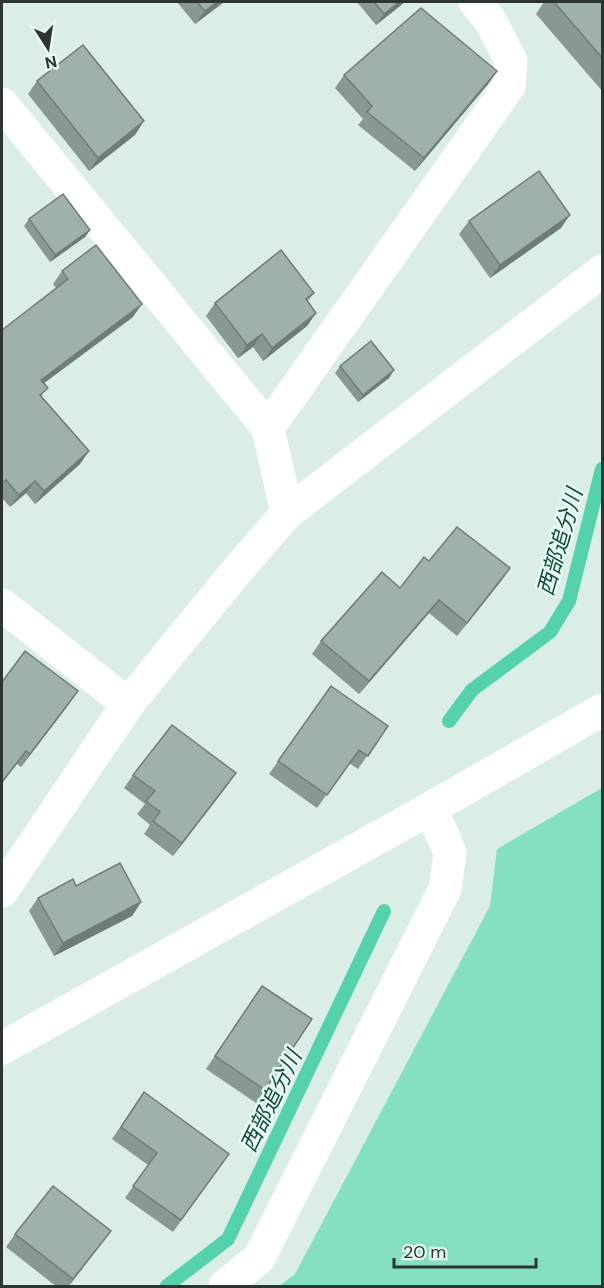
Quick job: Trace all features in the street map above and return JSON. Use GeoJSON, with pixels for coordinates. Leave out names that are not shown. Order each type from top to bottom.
{"type":"FeatureCollection","features":[{"type":"Feature","properties":{"kind":"street"},"geometry":{"type":"LineString","coordinates":[[268,428],[509,86],[511,61],[490,20],[475,2]]}},
{"type":"Feature","properties":{"kind":"street"},"geometry":{"type":"LineString","coordinates":[[2,104],[268,428],[287,513]]}},
{"type":"Feature","properties":{"kind":"street"},"geometry":{"type":"LineString","coordinates":[[2,891],[128,704],[287,513],[603,271]]}},
{"type":"Feature","properties":{"kind":"street"},"geometry":{"type":"LineString","coordinates":[[2,605],[128,704]]}},
{"type":"Feature","properties":{"kind":"street"},"geometry":{"type":"LineString","coordinates":[[2,1048],[603,710]]}},
{"type":"Feature","properties":{"kind":"street"},"geometry":{"type":"LineString","coordinates":[[225,1287],[259,1258],[445,889],[450,854],[431,808]]}},
{"type":"Feature","properties":{"kind":"green space"},"geometry":{"type":"Polygon","coordinates":[[[602,788],[602,1286],[279,1286],[295,1274],[490,906],[497,849],[602,788]]]}},
{"type":"Feature","properties":{"kind":"building"},"geometry":{"type":"Polygon","coordinates":[[[197,2],[217,2],[205,11],[197,2]]]}},
{"type":"Feature","properties":{"kind":"building"},"geometry":{"type":"Polygon","coordinates":[[[374,2],[399,2],[384,14],[374,2]]]}},
{"type":"Feature","properties":{"kind":"building"},"geometry":{"type":"Polygon","coordinates":[[[554,2],[603,2],[603,59],[554,2]]]}},
{"type":"Feature","properties":{"kind":"building"},"geometry":{"type":"Polygon","coordinates":[[[421,8],[497,71],[424,158],[367,112],[372,106],[344,75],[421,8]]]}},
{"type":"Feature","properties":{"kind":"building"},"geometry":{"type":"Polygon","coordinates":[[[83,45],[144,121],[98,158],[37,81],[83,45]]]}},
{"type":"Feature","properties":{"kind":"building"},"geometry":{"type":"Polygon","coordinates":[[[539,171],[570,215],[500,265],[469,221],[539,171]]]}},
{"type":"Feature","properties":{"kind":"building"},"geometry":{"type":"Polygon","coordinates":[[[63,194],[90,230],[55,255],[29,219],[63,194]]]}},
{"type":"Feature","properties":{"kind":"building"},"geometry":{"type":"Polygon","coordinates":[[[96,245],[142,304],[41,380],[48,388],[40,395],[89,451],[44,491],[35,481],[19,495],[6,480],[2,483],[2,330],[68,279],[62,271],[96,245]]]}},
{"type":"Feature","properties":{"kind":"building"},"geometry":{"type":"Polygon","coordinates":[[[281,250],[314,293],[306,299],[316,313],[272,348],[262,334],[247,345],[215,303],[281,250]]]}},
{"type":"Feature","properties":{"kind":"building"},"geometry":{"type":"Polygon","coordinates":[[[371,341],[394,370],[363,395],[340,366],[371,341]]]}},
{"type":"Feature","properties":{"kind":"building"},"geometry":{"type":"Polygon","coordinates":[[[457,527],[510,568],[467,623],[439,600],[369,681],[321,641],[382,572],[400,588],[424,557],[429,561],[457,527]]]}},
{"type":"Feature","properties":{"kind":"building"},"geometry":{"type":"Polygon","coordinates":[[[25,651],[78,691],[30,754],[26,751],[2,782],[2,682],[25,651]]]}},
{"type":"Feature","properties":{"kind":"building"},"geometry":{"type":"Polygon","coordinates":[[[331,686],[388,726],[368,756],[359,750],[327,795],[278,761],[331,686]]]}},
{"type":"Feature","properties":{"kind":"building"},"geometry":{"type":"Polygon","coordinates":[[[172,725],[236,773],[182,843],[153,821],[160,812],[146,801],[155,791],[133,775],[172,725]]]}},
{"type":"Feature","properties":{"kind":"building"},"geometry":{"type":"Polygon","coordinates":[[[120,863],[141,902],[63,943],[38,898],[73,879],[76,886],[120,863]]]}},
{"type":"Feature","properties":{"kind":"building"},"geometry":{"type":"Polygon","coordinates":[[[262,986],[312,1019],[265,1090],[215,1056],[262,986]]]}},
{"type":"Feature","properties":{"kind":"building"},"geometry":{"type":"Polygon","coordinates":[[[144,1092],[229,1154],[181,1220],[133,1186],[157,1153],[121,1127],[144,1092]]]}},
{"type":"Feature","properties":{"kind":"building"},"geometry":{"type":"Polygon","coordinates":[[[53,1186],[111,1231],[73,1279],[15,1234],[53,1186]]]}},
{"type":"Feature","properties":{"kind":"waterway","name":"西部追分川"},"geometry":{"type":"LineString","coordinates":[[449,721],[472,690],[550,632],[569,601],[602,469]]}},
{"type":"Feature","properties":{"kind":"waterway","name":"西部追分川"},"geometry":{"type":"LineString","coordinates":[[167,1286],[228,1239],[384,911]]}}]}
